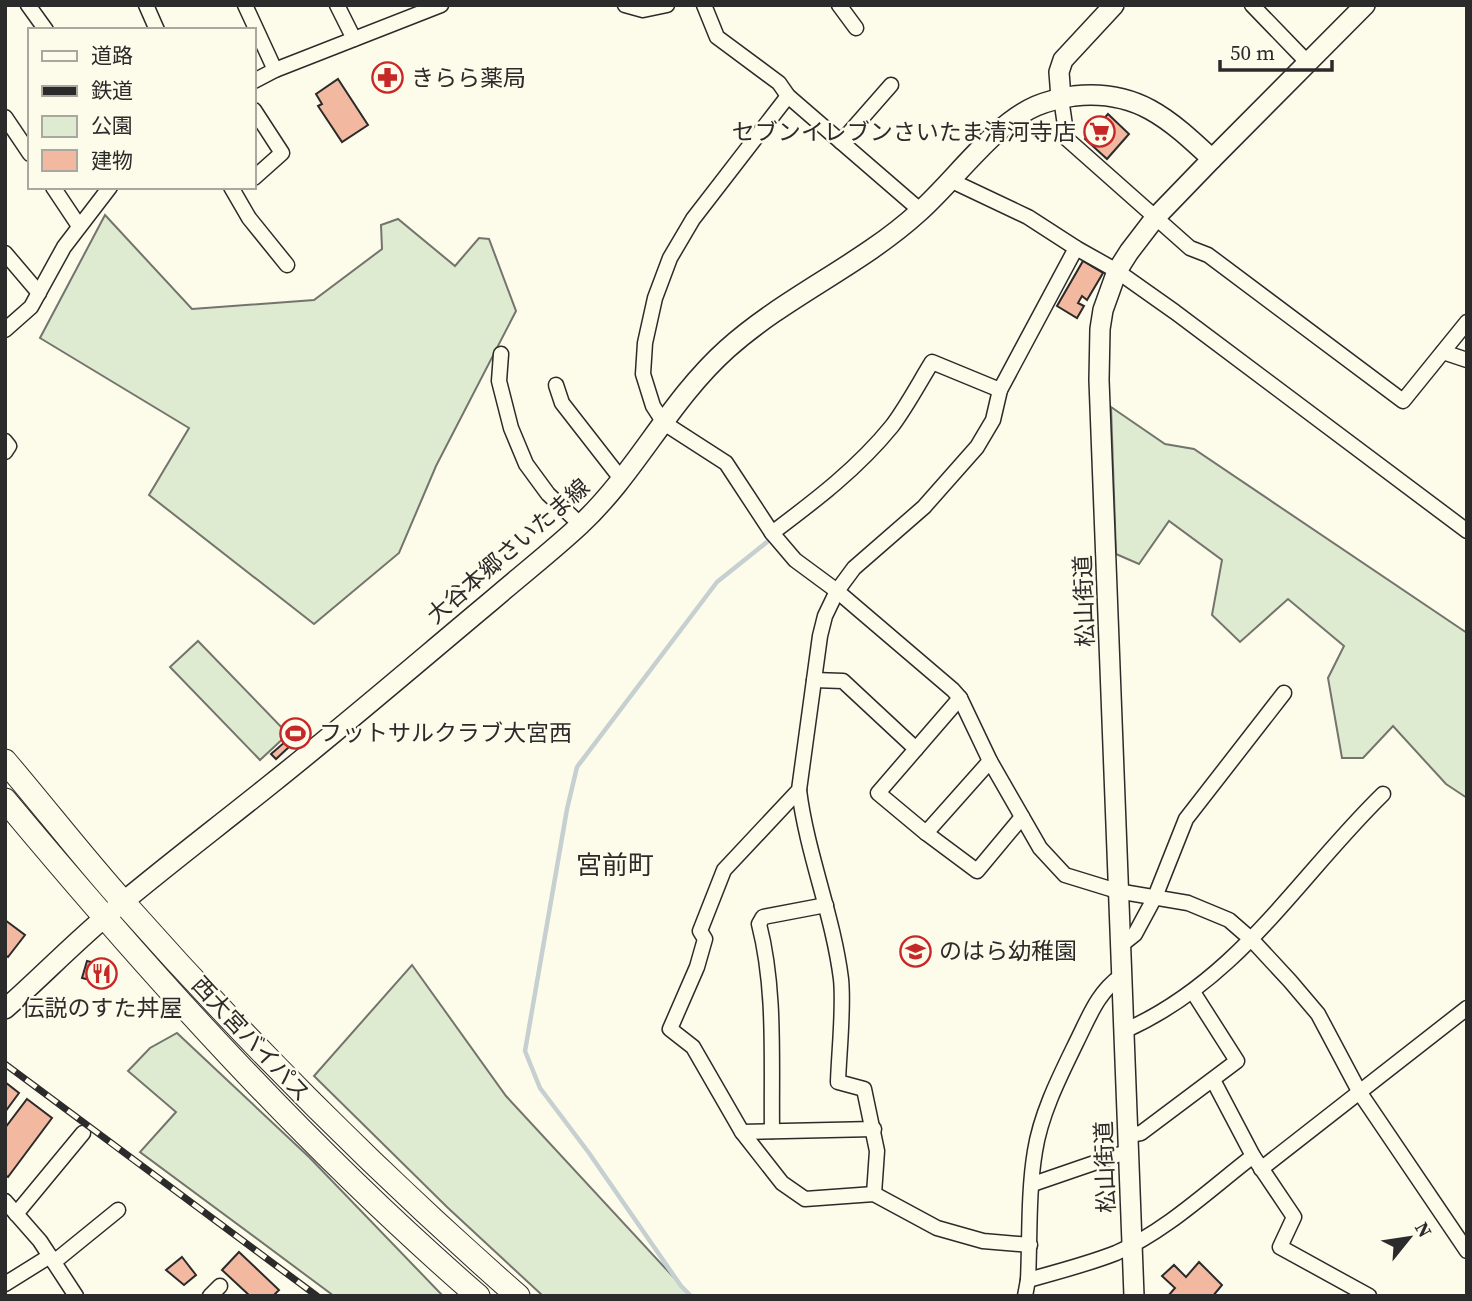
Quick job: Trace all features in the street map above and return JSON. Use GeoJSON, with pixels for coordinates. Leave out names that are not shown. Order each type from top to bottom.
{"type":"FeatureCollection","features":[{"type":"Feature","properties":{"kind":"highway","name":"西大宮バイパス"},"geometry":{"type":"LineString","coordinates":[[5,761],[123,902],[280,1072],[385,1175],[517,1296]]}},
{"type":"Feature","properties":{"kind":"highway","name":"西大宮バイパス"},"geometry":{"type":"LineString","coordinates":[[5,800],[104,918],[254,1082],[437,1261],[478,1296]]}},
{"type":"Feature","properties":{"kind":"main road"},"geometry":{"type":"LineString","coordinates":[[1061,98],[1059,72],[1063,60],[1114,5]]}},
{"type":"Feature","properties":{"kind":"main road","name":"松山街道"},"geometry":{"type":"LineString","coordinates":[[1134,1296],[1099,354],[1103,310],[1117,271],[1155,218],[1365,5]]}},
{"type":"Feature","properties":{"kind":"main road","name":"大谷本郷さいたま線"},"geometry":{"type":"LineString","coordinates":[[5,1009],[123,902],[400,678],[581,525],[622,480],[700,375],[746,332],[892,236],[952,181],[994,135],[1012,121],[1035,106],[1061,98],[1091,94],[1118,96],[1148,107],[1166,118],[1212,159]]}},
{"type":"Feature","properties":{"kind":"street"},"geometry":{"type":"LineString","coordinates":[[28,5],[45,28]]}},
{"type":"Feature","properties":{"kind":"street"},"geometry":{"type":"LineString","coordinates":[[146,5],[156,28]]}},
{"type":"Feature","properties":{"kind":"street"},"geometry":{"type":"LineString","coordinates":[[245,5],[256,28]]}},
{"type":"Feature","properties":{"kind":"street"},"geometry":{"type":"LineString","coordinates":[[337,5],[354,38]]}},
{"type":"Feature","properties":{"kind":"street"},"geometry":{"type":"LineString","coordinates":[[256,80],[423,8],[442,5]]}},
{"type":"Feature","properties":{"kind":"street"},"geometry":{"type":"LineString","coordinates":[[625,5],[643,8],[667,5]]}},
{"type":"Feature","properties":{"kind":"street"},"geometry":{"type":"LineString","coordinates":[[704,5],[717,37],[779,83],[788,96],[921,211]]}},
{"type":"Feature","properties":{"kind":"street"},"geometry":{"type":"LineString","coordinates":[[839,5],[856,28]]}},
{"type":"Feature","properties":{"kind":"street"},"geometry":{"type":"LineString","coordinates":[[1252,5],[1309,64]]}},
{"type":"Feature","properties":{"kind":"street"},"geometry":{"type":"LineString","coordinates":[[256,29],[275,70]]}},
{"type":"Feature","properties":{"kind":"street"},"geometry":{"type":"LineString","coordinates":[[841,142],[891,85]]}},
{"type":"Feature","properties":{"kind":"street"},"geometry":{"type":"LineString","coordinates":[[788,96],[693,219],[670,258],[645,343],[643,374],[653,406],[664,423],[726,463],[772,533],[795,560],[837,591],[960,698],[990,761],[1040,848],[1065,875],[1117,891],[1188,903],[1229,920],[1252,940],[1318,1014],[1360,1093],[1467,1251]]}},
{"type":"Feature","properties":{"kind":"street"},"geometry":{"type":"LineString","coordinates":[[1061,98],[1067,139],[1155,218],[1190,248],[1208,255],[1403,401],[1467,322]]}},
{"type":"Feature","properties":{"kind":"street"},"geometry":{"type":"LineString","coordinates":[[256,113],[282,153],[256,176]]}},
{"type":"Feature","properties":{"kind":"street"},"geometry":{"type":"LineString","coordinates":[[5,117],[28,149]]}},
{"type":"Feature","properties":{"kind":"street"},"geometry":{"type":"LineString","coordinates":[[952,181],[1028,217],[1117,271],[1467,531]]}},
{"type":"Feature","properties":{"kind":"street"},"geometry":{"type":"LineString","coordinates":[[54,189],[79,226]]}},
{"type":"Feature","properties":{"kind":"street"},"geometry":{"type":"LineString","coordinates":[[5,330],[31,307],[64,247],[108,189]]}},
{"type":"Feature","properties":{"kind":"street"},"geometry":{"type":"LineString","coordinates":[[236,190],[287,265]]}},
{"type":"Feature","properties":{"kind":"street"},"geometry":{"type":"LineString","coordinates":[[874,1194],[877,1151],[864,1089],[838,1082],[841,981],[826,905],[803,819],[799,790],[823,626],[837,591],[854,568],[924,507],[976,447],[993,420],[1000,390],[1076,248]]}},
{"type":"Feature","properties":{"kind":"street"},"geometry":{"type":"LineString","coordinates":[[5,253],[39,293]]}},
{"type":"Feature","properties":{"kind":"street"},"geometry":{"type":"LineString","coordinates":[[1443,352],[1467,360]]}},
{"type":"Feature","properties":{"kind":"street"},"geometry":{"type":"LineString","coordinates":[[500,354],[499,381],[510,428],[526,464],[548,494],[581,525]]}},
{"type":"Feature","properties":{"kind":"street"},"geometry":{"type":"LineString","coordinates":[[772,533],[832,488],[863,458],[893,424],[932,362],[1000,390]]}},
{"type":"Feature","properties":{"kind":"street"},"geometry":{"type":"LineString","coordinates":[[556,385],[562,403],[622,480]]}},
{"type":"Feature","properties":{"kind":"street"},"geometry":{"type":"LineString","coordinates":[[5,442],[9,446],[5,452]]}},
{"type":"Feature","properties":{"kind":"street"},"geometry":{"type":"LineString","coordinates":[[814,680],[843,681],[916,750]]}},
{"type":"Feature","properties":{"kind":"street"},"geometry":{"type":"LineString","coordinates":[[1119,946],[1135,934],[1155,897],[1186,820],[1284,693]]}},
{"type":"Feature","properties":{"kind":"street"},"geometry":{"type":"LineString","coordinates":[[960,698],[878,793],[977,871],[1022,817]]}},
{"type":"Feature","properties":{"kind":"street"},"geometry":{"type":"LineString","coordinates":[[926,833],[990,761]]}},
{"type":"Feature","properties":{"kind":"street"},"geometry":{"type":"LineString","coordinates":[[799,790],[724,870],[700,930],[705,939],[697,967],[670,1029],[693,1047],[742,1132],[782,1183],[805,1199],[874,1194],[937,1228],[983,1241],[1030,1245]]}},
{"type":"Feature","properties":{"kind":"street"},"geometry":{"type":"LineString","coordinates":[[1124,1031],[1193,992],[1252,940],[1384,794]]}},
{"type":"Feature","properties":{"kind":"street"},"geometry":{"type":"LineString","coordinates":[[772,1131],[771,1008],[766,951],[759,923],[763,917],[826,905]]}},
{"type":"Feature","properties":{"kind":"street"},"geometry":{"type":"LineString","coordinates":[[1025,1296],[1035,1151],[1045,1113],[1097,1000],[1110,984],[1121,976]]}},
{"type":"Feature","properties":{"kind":"street"},"geometry":{"type":"LineString","coordinates":[[1033,1184],[1129,1143],[1237,1061],[1193,992]]}},
{"type":"Feature","properties":{"kind":"street"},"geometry":{"type":"LineString","coordinates":[[1261,1170],[1467,1008]]}},
{"type":"Feature","properties":{"kind":"street"},"geometry":{"type":"LineString","coordinates":[[1213,1080],[1252,1156],[1294,1217],[1280,1247],[1369,1296]]}},
{"type":"Feature","properties":{"kind":"street"},"geometry":{"type":"LineString","coordinates":[[742,1132],[874,1129]]}},
{"type":"Feature","properties":{"kind":"street"},"geometry":{"type":"LineString","coordinates":[[16,1214],[83,1133]]}},
{"type":"Feature","properties":{"kind":"street"},"geometry":{"type":"LineString","coordinates":[[1028,1280],[1115,1253],[1153,1233],[1252,1156]]}},
{"type":"Feature","properties":{"kind":"street"},"geometry":{"type":"LineString","coordinates":[[5,1201],[52,1259],[76,1296]]}},
{"type":"Feature","properties":{"kind":"street"},"geometry":{"type":"LineString","coordinates":[[5,1284],[52,1259],[118,1210]]}},
{"type":"Feature","properties":{"kind":"green space"},"geometry":{"type":"Polygon","coordinates":[[[105,215],[192,309],[314,300],[382,249],[381,225],[398,219],[455,266],[479,238],[489,239],[516,311],[436,466],[399,553],[314,624],[149,495],[189,428],[40,338],[105,215]]]}},
{"type":"Feature","properties":{"kind":"green space"},"geometry":{"type":"Polygon","coordinates":[[[1111,407],[1165,444],[1194,449],[1467,633],[1467,798],[1446,784],[1393,726],[1363,758],[1342,758],[1328,678],[1344,646],[1288,599],[1240,642],[1212,615],[1222,560],[1169,521],[1139,564],[1116,554],[1111,407]]]}},
{"type":"Feature","properties":{"kind":"green space"},"geometry":{"type":"Polygon","coordinates":[[[198,641],[288,734],[260,760],[170,667],[198,641]]]}},
{"type":"Feature","properties":{"kind":"green space"},"geometry":{"type":"Polygon","coordinates":[[[412,965],[506,1096],[691,1296],[543,1296],[447,1207],[314,1076],[412,965]]]}},
{"type":"Feature","properties":{"kind":"green space"},"geometry":{"type":"Polygon","coordinates":[[[177,1033],[309,1157],[443,1296],[334,1296],[140,1152],[176,1112],[128,1071],[150,1048],[177,1033]]]}},
{"type":"Feature","properties":{"kind":"building"},"geometry":{"type":"Polygon","coordinates":[[[385,65],[401,81],[390,91],[375,75],[385,65]]]}},
{"type":"Feature","properties":{"kind":"building"},"geometry":{"type":"Polygon","coordinates":[[[338,79],[368,125],[342,142],[318,106],[322,104],[316,94],[338,79]]]}},
{"type":"Feature","properties":{"kind":"building"},"geometry":{"type":"Polygon","coordinates":[[[1108,114],[1129,134],[1107,159],[1085,139],[1108,114]]]}},
{"type":"Feature","properties":{"kind":"building"},"geometry":{"type":"Polygon","coordinates":[[[1083,261],[1103,273],[1087,300],[1082,296],[1078,303],[1084,306],[1077,318],[1057,306],[1083,261]]]}},
{"type":"Feature","properties":{"kind":"building"},"geometry":{"type":"Polygon","coordinates":[[[292,721],[303,734],[276,759],[271,754],[293,735],[286,727],[292,721]]]}},
{"type":"Feature","properties":{"kind":"building"},"geometry":{"type":"Polygon","coordinates":[[[5,920],[25,935],[8,957],[5,955],[5,920]]]}},
{"type":"Feature","properties":{"kind":"building"},"geometry":{"type":"Polygon","coordinates":[[[87,961],[115,968],[111,985],[82,978],[87,961]]]}},
{"type":"Feature","properties":{"kind":"building"},"geometry":{"type":"Polygon","coordinates":[[[5,1082],[19,1093],[5,1112],[5,1082]]]}},
{"type":"Feature","properties":{"kind":"building"},"geometry":{"type":"Polygon","coordinates":[[[27,1099],[52,1118],[8,1177],[5,1175],[5,1128],[27,1099]]]}},
{"type":"Feature","properties":{"kind":"building"},"geometry":{"type":"Polygon","coordinates":[[[239,1252],[279,1290],[273,1296],[250,1296],[222,1270],[239,1252]]]}},
{"type":"Feature","properties":{"kind":"building"},"geometry":{"type":"Polygon","coordinates":[[[182,1257],[196,1275],[184,1285],[166,1270],[182,1257]]]}},
{"type":"Feature","properties":{"kind":"building"},"geometry":{"type":"Polygon","coordinates":[[[1199,1262],[1222,1285],[1213,1296],[1168,1296],[1175,1288],[1162,1276],[1174,1265],[1186,1277],[1199,1262]]]}},
{"type":"Feature","properties":{"kind":"waterway"},"geometry":{"type":"LineString","coordinates":[[811,511],[832,495]]}},
{"type":"Feature","properties":{"kind":"waterway"},"geometry":{"type":"LineString","coordinates":[[691,1296],[681,1286],[589,1153],[540,1088],[525,1051],[567,809],[577,767],[717,582],[767,542]]}},
{"type":"Feature","properties":{"kind":"railway"},"geometry":{"type":"LineString","coordinates":[[5,1064],[317,1296]]}},
{"type":"Feature","properties":{"kind":"place","name":"きらら薬局"},"geometry":{"type":"Point","coordinates":[388,78]}},
{"type":"Feature","properties":{"kind":"place","name":"セブンイレブンさいたま清河寺店"},"geometry":{"type":"Point","coordinates":[1099,132]}},
{"type":"Feature","properties":{"kind":"place","name":"フットサルクラブ大宮西"},"geometry":{"type":"Point","coordinates":[296,733]}},
{"type":"Feature","properties":{"kind":"place","name":"のはら幼稚園"},"geometry":{"type":"Point","coordinates":[916,951]}},
{"type":"Feature","properties":{"kind":"place","name":"伝説のすた丼屋"},"geometry":{"type":"Point","coordinates":[102,974]}},
{"type":"Feature","properties":{"kind":"district","name":"宮前町"},"geometry":{"type":"Point","coordinates":[615,865]}}]}
